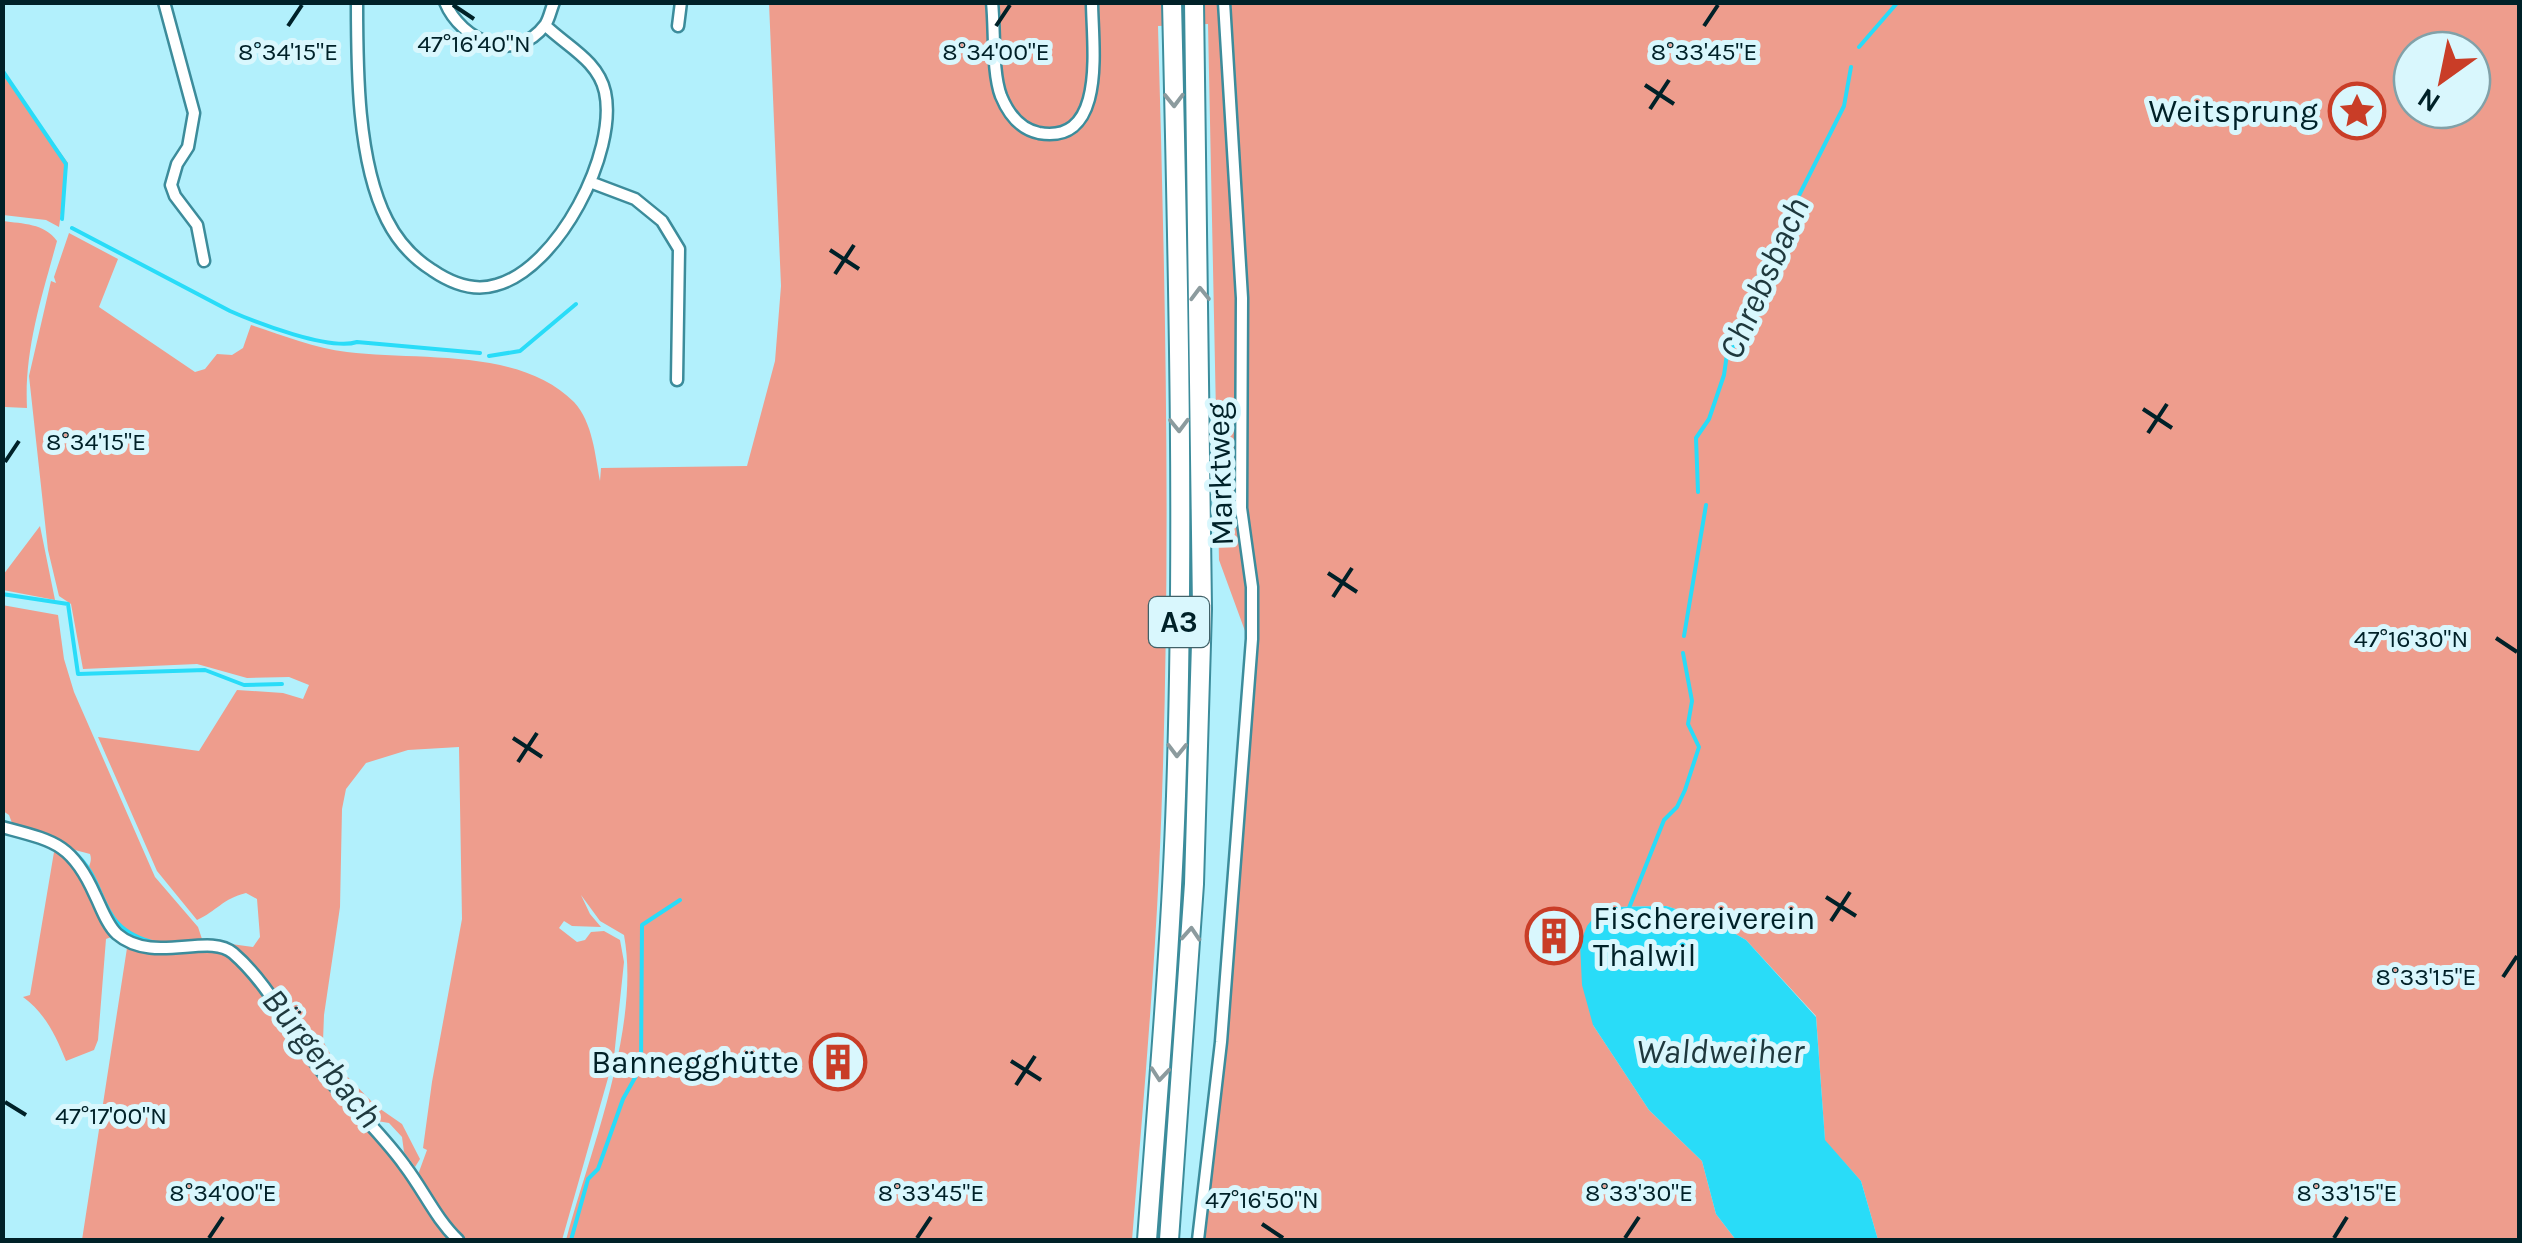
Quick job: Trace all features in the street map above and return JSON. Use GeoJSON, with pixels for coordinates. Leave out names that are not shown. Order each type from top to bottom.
{"type":"FeatureCollection","features":[{"type":"Feature","properties":{"kind":"highway","name":"A3"},"geometry":{"type":"LineString","coordinates":[[1147,1240],[1169,933],[1178,684],[1180,478],[1172,2]]}},
{"type":"Feature","properties":{"kind":"highway","name":"A3"},"geometry":{"type":"LineString","coordinates":[[1169,1240],[1194,884],[1202,608],[1194,2]]}},
{"type":"Feature","properties":{"kind":"street"},"geometry":{"type":"LineString","coordinates":[[164,2],[194,113],[192,131],[171,185],[197,225],[204,261]]}},
{"type":"Feature","properties":{"kind":"street"},"geometry":{"type":"LineString","coordinates":[[356,2],[365,135],[378,198],[396,235],[422,264],[464,286],[488,287],[524,272],[549,247],[581,202],[590,182],[604,128],[604,90],[587,59],[545,25]]}},
{"type":"Feature","properties":{"kind":"street"},"geometry":{"type":"LineString","coordinates":[[446,2],[452,19],[464,32],[487,43],[511,44],[533,36],[545,25],[554,2]]}},
{"type":"Feature","properties":{"kind":"street"},"geometry":{"type":"LineString","coordinates":[[678,26],[681,2]]}},
{"type":"Feature","properties":{"kind":"street"},"geometry":{"type":"LineString","coordinates":[[992,2],[999,90],[1018,124],[1038,133],[1060,132],[1076,124],[1088,108],[1093,85],[1092,2]]}},
{"type":"Feature","properties":{"kind":"street","name":"Marktweg"},"geometry":{"type":"LineString","coordinates":[[1198,1240],[1221,1042],[1252,639],[1252,587],[1240,508],[1242,298],[1224,2]]}},
{"type":"Feature","properties":{"kind":"street"},"geometry":{"type":"LineString","coordinates":[[590,182],[635,199],[662,221],[679,248],[677,380]]}},
{"type":"Feature","properties":{"kind":"street"},"geometry":{"type":"LineString","coordinates":[[2,827],[42,838],[69,852],[82,865],[117,934],[135,944],[161,950],[196,949],[211,944],[230,949],[258,978],[320,1068],[402,1162],[444,1226],[458,1240]]}},
{"type":"Feature","properties":{"kind":"shaded area"},"geometry":{"type":"Polygon","coordinates":[[[769,3],[2519,3],[2519,1240],[1878,1240],[1861,1181],[1825,1141],[1816,1016],[1746,940],[1711,920],[1666,906],[1615,907],[1593,1025],[1649,1110],[1702,1161],[1716,1214],[1736,1240],[1205,1240],[1225,1061],[1256,661],[1219,560],[1208,24],[1158,26],[1167,554],[1163,766],[1157,917],[1132,1240],[566,1240],[610,1089],[625,1009],[627,971],[624,935],[600,921],[581,895],[601,927],[572,926],[564,921],[559,928],[577,942],[585,940],[591,932],[604,931],[620,940],[624,962],[614,1057],[562,1240],[82,1240],[127,948],[158,954],[213,951],[244,966],[319,1071],[416,1180],[427,1150],[423,1148],[432,1082],[462,919],[459,747],[408,750],[366,763],[346,789],[342,809],[340,907],[323,1041],[337,1066],[376,1106],[402,1124],[420,1159],[415,1167],[404,1152],[402,1137],[389,1123],[377,1121],[340,1083],[234,950],[231,944],[253,947],[260,937],[257,899],[246,893],[197,920],[157,871],[98,737],[199,751],[237,690],[283,693],[303,699],[309,685],[289,677],[247,678],[197,664],[83,669],[71,604],[59,596],[48,550],[29,376],[51,281],[56,283],[54,277],[69,233],[118,259],[99,307],[195,372],[205,369],[217,354],[232,355],[243,348],[251,325],[335,350],[497,364],[552,384],[574,402],[589,429],[600,481],[601,468],[747,466],[775,361],[781,286],[769,3]]]}},
{"type":"Feature","properties":{"kind":"shaded area"},"geometry":{"type":"Polygon","coordinates":[[[2,72],[68,163],[59,227],[46,220],[3,215],[2,72]]]}},
{"type":"Feature","properties":{"kind":"shaded area"},"geometry":{"type":"Polygon","coordinates":[[[3,221],[39,228],[57,241],[31,344],[27,408],[5,407],[3,396],[3,221]]]}},
{"type":"Feature","properties":{"kind":"shaded area"},"geometry":{"type":"Polygon","coordinates":[[[40,526],[55,600],[3,590],[3,575],[40,526]]]}},
{"type":"Feature","properties":{"kind":"shaded area"},"geometry":{"type":"Polygon","coordinates":[[[2,605],[58,615],[64,659],[74,692],[155,877],[198,927],[203,942],[158,943],[122,930],[90,879],[90,854],[12,823],[3,811],[2,605]]]}},
{"type":"Feature","properties":{"kind":"shaded area"},"geometry":{"type":"Polygon","coordinates":[[[54,852],[71,861],[116,935],[106,939],[98,1040],[94,1050],[66,1061],[49,1026],[23,997],[30,995],[54,852]]]}},
{"type":"Feature","properties":{"kind":"water","name":"Waldweiher"},"geometry":{"type":"Polygon","coordinates":[[[1666,906],[1711,920],[1746,940],[1816,1017],[1825,1140],[1861,1181],[1878,1240],[1736,1240],[1716,1214],[1702,1161],[1649,1110],[1593,1025],[1582,985],[1580,944],[1587,926],[1598,912],[1615,907],[1666,906]]]}},
{"type":"Feature","properties":{"kind":"waterway","name":"Chrebsbach"},"geometry":{"type":"LineString","coordinates":[[1859,47],[1898,2]]}},
{"type":"Feature","properties":{"kind":"waterway","name":"Chrebsbach"},"geometry":{"type":"LineString","coordinates":[[1698,492],[1696,438],[1709,419],[1727,354],[1742,336],[1755,300],[1757,279],[1844,106],[1851,67]]}},
{"type":"Feature","properties":{"kind":"waterway"},"geometry":{"type":"LineString","coordinates":[[2,70],[66,164],[62,219]]}},
{"type":"Feature","properties":{"kind":"waterway"},"geometry":{"type":"LineString","coordinates":[[72,228],[230,311],[294,334],[330,343],[480,353]]}},
{"type":"Feature","properties":{"kind":"waterway"},"geometry":{"type":"LineString","coordinates":[[489,356],[520,351],[576,304]]}},
{"type":"Feature","properties":{"kind":"waterway","name":"Chrebsbach"},"geometry":{"type":"LineString","coordinates":[[1684,636],[1706,505]]}},
{"type":"Feature","properties":{"kind":"waterway"},"geometry":{"type":"LineString","coordinates":[[2,594],[68,604],[78,674],[205,670],[244,685],[282,684]]}},
{"type":"Feature","properties":{"kind":"waterway","name":"Chrebsbach"},"geometry":{"type":"LineString","coordinates":[[1629,908],[1664,820],[1677,807],[1685,790],[1699,747],[1688,724],[1692,701],[1683,653]]}},
{"type":"Feature","properties":{"kind":"waterway","name":"Bürgerbach"},"geometry":{"type":"LineString","coordinates":[[73,851],[94,878],[112,916],[136,936],[156,943]]}},
{"type":"Feature","properties":{"kind":"waterway"},"geometry":{"type":"LineString","coordinates":[[571,1240],[588,1179],[598,1169],[623,1099],[641,1067],[642,925],[680,900]]}},
{"type":"Feature","properties":{"kind":"place","name":"Weitsprung"},"geometry":{"type":"Point","coordinates":[2357,111]}},
{"type":"Feature","properties":{"kind":"place","name":"Fischereiverein Thalwil"},"geometry":{"type":"Point","coordinates":[1554,936]}},
{"type":"Feature","properties":{"kind":"place","name":"Bannegghütte"},"geometry":{"type":"Point","coordinates":[838,1062]}}]}
